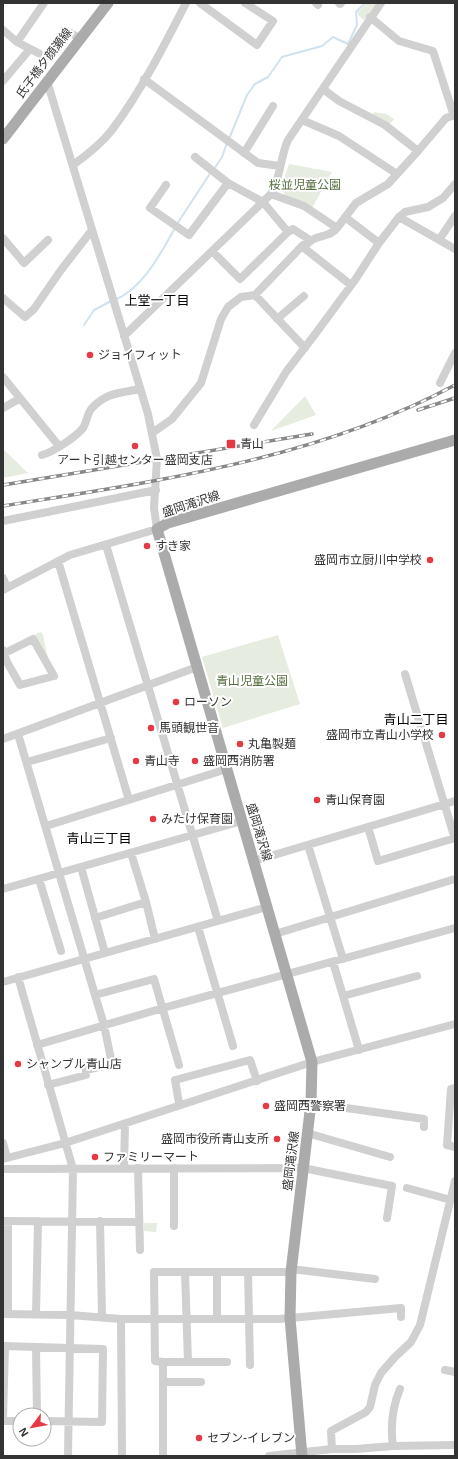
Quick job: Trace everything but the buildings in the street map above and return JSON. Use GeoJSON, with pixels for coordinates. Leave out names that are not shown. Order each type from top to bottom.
{"type":"FeatureCollection","features":[{"type":"Feature","properties":{"kind":"main road","name":"氏子橋夕顔瀬線"},"geometry":{"type":"LineString","coordinates":[[3,140],[79,38],[108,3]]}},
{"type":"Feature","properties":{"kind":"main road","name":"盛岡滝沢線"},"geometry":{"type":"LineString","coordinates":[[302,1454],[290,1318],[291,1271],[311,1103],[312,1062],[157,529],[168,523],[455,440]]}},
{"type":"Feature","properties":{"kind":"street"},"geometry":{"type":"LineString","coordinates":[[17,42],[44,3]]}},
{"type":"Feature","properties":{"kind":"street"},"geometry":{"type":"LineString","coordinates":[[73,165],[92,152],[111,131],[144,79],[186,3]]}},
{"type":"Feature","properties":{"kind":"street"},"geometry":{"type":"LineString","coordinates":[[200,3],[257,45],[273,21],[245,3]]}},
{"type":"Feature","properties":{"kind":"street"},"geometry":{"type":"LineString","coordinates":[[124,336],[271,194],[276,185],[283,150],[380,3]]}},
{"type":"Feature","properties":{"kind":"street"},"geometry":{"type":"LineString","coordinates":[[304,248],[310,240],[330,234],[337,228],[356,203],[388,184],[446,118],[455,116],[433,51],[399,41],[370,17]]}},
{"type":"Feature","properties":{"kind":"street"},"geometry":{"type":"LineString","coordinates":[[3,30],[17,42],[46,57],[67,31],[79,38]]}},
{"type":"Feature","properties":{"kind":"street"},"geometry":{"type":"LineString","coordinates":[[3,81],[30,49]]}},
{"type":"Feature","properties":{"kind":"street"},"geometry":{"type":"LineString","coordinates":[[144,79],[258,163],[280,166]]}},
{"type":"Feature","properties":{"kind":"street"},"geometry":{"type":"LineString","coordinates":[[3,578],[5,588],[70,555],[157,529],[154,508],[157,459],[152,433],[47,80]]}},
{"type":"Feature","properties":{"kind":"street"},"geometry":{"type":"LineString","coordinates":[[323,89],[339,102],[385,125],[418,151]]}},
{"type":"Feature","properties":{"kind":"street"},"geometry":{"type":"LineString","coordinates":[[244,153],[274,106]]}},
{"type":"Feature","properties":{"kind":"street"},"geometry":{"type":"LineString","coordinates":[[302,120],[339,136],[397,174]]}},
{"type":"Feature","properties":{"kind":"street"},"geometry":{"type":"LineString","coordinates":[[195,157],[228,183],[263,202],[288,232]]}},
{"type":"Feature","properties":{"kind":"street"},"geometry":{"type":"LineString","coordinates":[[166,185],[150,208],[189,235],[228,183]]}},
{"type":"Feature","properties":{"kind":"street"},"geometry":{"type":"LineString","coordinates":[[254,425],[286,372],[351,285],[379,243],[399,217],[410,211],[428,207],[443,198],[455,184]]}},
{"type":"Feature","properties":{"kind":"street"},"geometry":{"type":"LineString","coordinates":[[271,194],[304,206],[337,228]]}},
{"type":"Feature","properties":{"kind":"street"},"geometry":{"type":"LineString","coordinates":[[439,240],[455,216]]}},
{"type":"Feature","properties":{"kind":"street"},"geometry":{"type":"LineString","coordinates":[[345,217],[379,243]]}},
{"type":"Feature","properties":{"kind":"street"},"geometry":{"type":"LineString","coordinates":[[399,217],[455,249]]}},
{"type":"Feature","properties":{"kind":"street"},"geometry":{"type":"LineString","coordinates":[[212,251],[240,279],[288,232],[293,229],[310,240]]}},
{"type":"Feature","properties":{"kind":"street"},"geometry":{"type":"LineString","coordinates":[[3,298],[25,317],[34,309],[61,270],[92,230]]}},
{"type":"Feature","properties":{"kind":"street"},"geometry":{"type":"LineString","coordinates":[[3,238],[24,263],[48,240]]}},
{"type":"Feature","properties":{"kind":"street"},"geometry":{"type":"LineString","coordinates":[[152,433],[172,418],[201,384],[221,319],[228,307],[241,297],[255,295],[303,245],[304,248],[351,285]]}},
{"type":"Feature","properties":{"kind":"street"},"geometry":{"type":"LineString","coordinates":[[255,295],[305,348]]}},
{"type":"Feature","properties":{"kind":"street"},"geometry":{"type":"LineString","coordinates":[[277,319],[304,296]]}},
{"type":"Feature","properties":{"kind":"street"},"geometry":{"type":"LineString","coordinates":[[440,383],[455,354]]}},
{"type":"Feature","properties":{"kind":"street"},"geometry":{"type":"LineString","coordinates":[[3,377],[19,399],[60,446]]}},
{"type":"Feature","properties":{"kind":"street"},"geometry":{"type":"LineString","coordinates":[[42,455],[60,446],[83,428],[91,408],[105,398],[119,392],[140,389]]}},
{"type":"Feature","properties":{"kind":"street"},"geometry":{"type":"LineString","coordinates":[[3,408],[19,399]]}},
{"type":"Feature","properties":{"kind":"street"},"geometry":{"type":"LineString","coordinates":[[3,521],[156,490]]}},
{"type":"Feature","properties":{"kind":"street"},"geometry":{"type":"LineString","coordinates":[[106,545],[146,685],[178,784],[218,921]]}},
{"type":"Feature","properties":{"kind":"street"},"geometry":{"type":"LineString","coordinates":[[58,561],[129,800]]}},
{"type":"Feature","properties":{"kind":"street"},"geometry":{"type":"LineString","coordinates":[[34,639],[54,676],[20,685],[7,662],[4,651],[34,639]]}},
{"type":"Feature","properties":{"kind":"street"},"geometry":{"type":"LineString","coordinates":[[4,737],[18,734],[197,666]]}},
{"type":"Feature","properties":{"kind":"street"},"geometry":{"type":"LineString","coordinates":[[368,827],[378,861],[455,838],[405,674]]}},
{"type":"Feature","properties":{"kind":"street"},"geometry":{"type":"LineString","coordinates":[[18,734],[61,873],[104,1025],[112,1064],[86,1070],[86,1075],[48,1085]]}},
{"type":"Feature","properties":{"kind":"street"},"geometry":{"type":"LineString","coordinates":[[27,762],[111,738]]}},
{"type":"Feature","properties":{"kind":"street"},"geometry":{"type":"LineString","coordinates":[[46,826],[227,769]]}},
{"type":"Feature","properties":{"kind":"street"},"geometry":{"type":"LineString","coordinates":[[254,861],[455,801]]}},
{"type":"Feature","properties":{"kind":"street"},"geometry":{"type":"LineString","coordinates":[[3,889],[242,821]]}},
{"type":"Feature","properties":{"kind":"street"},"geometry":{"type":"LineString","coordinates":[[308,845],[343,959]]}},
{"type":"Feature","properties":{"kind":"street"},"geometry":{"type":"LineString","coordinates":[[131,853],[146,902],[155,939]]}},
{"type":"Feature","properties":{"kind":"street"},"geometry":{"type":"LineString","coordinates":[[81,867],[105,953]]}},
{"type":"Feature","properties":{"kind":"street"},"geometry":{"type":"LineString","coordinates":[[39,879],[61,951]]}},
{"type":"Feature","properties":{"kind":"street"},"geometry":{"type":"LineString","coordinates":[[275,934],[455,879]]}},
{"type":"Feature","properties":{"kind":"street"},"geometry":{"type":"LineString","coordinates":[[95,918],[146,902]]}},
{"type":"Feature","properties":{"kind":"street"},"geometry":{"type":"LineString","coordinates":[[3,982],[267,907]]}},
{"type":"Feature","properties":{"kind":"street"},"geometry":{"type":"LineString","coordinates":[[198,927],[232,1046]]}},
{"type":"Feature","properties":{"kind":"street"},"geometry":{"type":"LineString","coordinates":[[37,1045],[163,1008],[455,928]]}},
{"type":"Feature","properties":{"kind":"street"},"geometry":{"type":"LineString","coordinates":[[333,962],[359,1050]]}},
{"type":"Feature","properties":{"kind":"street"},"geometry":{"type":"LineString","coordinates":[[343,996],[417,976]]}},
{"type":"Feature","properties":{"kind":"street"},"geometry":{"type":"LineString","coordinates":[[18,978],[73,1169],[68,1456]]}},
{"type":"Feature","properties":{"kind":"street"},"geometry":{"type":"LineString","coordinates":[[95,995],[154,979],[179,1065]]}},
{"type":"Feature","properties":{"kind":"street"},"geometry":{"type":"LineString","coordinates":[[3,1143],[5,1159],[65,1143],[312,1062],[455,1024]]}},
{"type":"Feature","properties":{"kind":"street"},"geometry":{"type":"LineString","coordinates":[[444,1027],[455,1030]]}},
{"type":"Feature","properties":{"kind":"street"},"geometry":{"type":"LineString","coordinates":[[179,1103],[175,1080],[250,1060],[257,1081]]}},
{"type":"Feature","properties":{"kind":"street"},"geometry":{"type":"LineString","coordinates":[[455,1088],[451,1089],[447,1145],[455,1146]]}},
{"type":"Feature","properties":{"kind":"street"},"geometry":{"type":"LineString","coordinates":[[311,1103],[424,1119],[424,1127]]}},
{"type":"Feature","properties":{"kind":"street"},"geometry":{"type":"LineString","coordinates":[[124,1168],[125,1124]]}},
{"type":"Feature","properties":{"kind":"street"},"geometry":{"type":"LineString","coordinates":[[307,1133],[390,1157]]}},
{"type":"Feature","properties":{"kind":"street"},"geometry":{"type":"LineString","coordinates":[[138,1168],[140,1250]]}},
{"type":"Feature","properties":{"kind":"street"},"geometry":{"type":"LineString","coordinates":[[174,1168],[174,1226]]}},
{"type":"Feature","properties":{"kind":"street"},"geometry":{"type":"LineString","coordinates":[[3,1169],[303,1168],[392,1186],[387,1218]]}},
{"type":"Feature","properties":{"kind":"street"},"geometry":{"type":"LineString","coordinates":[[332,1449],[331,1431],[366,1412],[370,1407],[375,1385],[382,1373],[411,1342],[420,1325],[455,1181]]}},
{"type":"Feature","properties":{"kind":"street"},"geometry":{"type":"LineString","coordinates":[[407,1188],[451,1200]]}},
{"type":"Feature","properties":{"kind":"street"},"geometry":{"type":"LineString","coordinates":[[139,1222],[6,1221],[6,1314],[70,1315],[121,1319],[249,1319],[290,1318],[401,1308],[402,1317]]}},
{"type":"Feature","properties":{"kind":"street"},"geometry":{"type":"LineString","coordinates":[[36,1314],[38,1221]]}},
{"type":"Feature","properties":{"kind":"street"},"geometry":{"type":"LineString","coordinates":[[100,1221],[102,1317]]}},
{"type":"Feature","properties":{"kind":"street"},"geometry":{"type":"LineString","coordinates":[[227,1362],[155,1361],[154,1272],[291,1271],[375,1279]]}},
{"type":"Feature","properties":{"kind":"street"},"geometry":{"type":"LineString","coordinates":[[185,1272],[188,1362]]}},
{"type":"Feature","properties":{"kind":"street"},"geometry":{"type":"LineString","coordinates":[[217,1272],[217,1319]]}},
{"type":"Feature","properties":{"kind":"street"},"geometry":{"type":"LineString","coordinates":[[248,1272],[250,1365]]}},
{"type":"Feature","properties":{"kind":"street"},"geometry":{"type":"LineString","coordinates":[[121,1319],[122,1456]]}},
{"type":"Feature","properties":{"kind":"street"},"geometry":{"type":"LineString","coordinates":[[3,1420],[4,1346],[103,1349],[102,1422],[52,1422]]}},
{"type":"Feature","properties":{"kind":"street"},"geometry":{"type":"LineString","coordinates":[[36,1347],[37,1407]]}},
{"type":"Feature","properties":{"kind":"street"},"geometry":{"type":"LineString","coordinates":[[162,1362],[162,1456]]}},
{"type":"Feature","properties":{"kind":"street"},"geometry":{"type":"LineString","coordinates":[[445,1370],[455,1372]]}},
{"type":"Feature","properties":{"kind":"street"},"geometry":{"type":"LineString","coordinates":[[162,1382],[202,1382]]}},
{"type":"Feature","properties":{"kind":"street"},"geometry":{"type":"LineString","coordinates":[[393,1446],[390,1428],[394,1402],[400,1388]]}},
{"type":"Feature","properties":{"kind":"street"},"geometry":{"type":"LineString","coordinates":[[269,1456],[302,1454],[332,1449],[356,1450],[455,1442]]}},
{"type":"Feature","properties":{"kind":"green space"},"geometry":{"type":"Polygon","coordinates":[[[367,3],[376,3],[364,20],[358,15],[358,12],[367,3]]]}},
{"type":"Feature","properties":{"kind":"green space"},"geometry":{"type":"Polygon","coordinates":[[[374,112],[386,114],[394,119],[390,124],[372,115],[374,112]]]}},
{"type":"Feature","properties":{"kind":"green space","name":"桜並児童公園"},"geometry":{"type":"Polygon","coordinates":[[[289,164],[332,172],[312,208],[285,195],[281,188],[289,164]]]}},
{"type":"Feature","properties":{"kind":"green space"},"geometry":{"type":"Polygon","coordinates":[[[305,396],[316,415],[271,431],[305,396]]]}},
{"type":"Feature","properties":{"kind":"green space"},"geometry":{"type":"Polygon","coordinates":[[[3,449],[28,473],[3,478],[3,449]]]}},
{"type":"Feature","properties":{"kind":"green space"},"geometry":{"type":"Polygon","coordinates":[[[41,632],[49,663],[35,636],[37,633],[41,632]]]}},
{"type":"Feature","properties":{"kind":"green space","name":"青山児童公園"},"geometry":{"type":"Polygon","coordinates":[[[278,635],[300,704],[223,728],[202,657],[278,635]]]}},
{"type":"Feature","properties":{"kind":"green space"},"geometry":{"type":"Polygon","coordinates":[[[144,1223],[157,1223],[156,1232],[144,1231],[144,1223]]]}},
{"type":"Feature","properties":{"kind":"waterway"},"geometry":{"type":"LineString","coordinates":[[229,139],[247,95],[255,84],[268,77],[282,57],[322,46],[333,37],[348,44],[357,25],[356,12],[365,3]]}},
{"type":"Feature","properties":{"kind":"waterway"},"geometry":{"type":"LineString","coordinates":[[214,169],[222,157],[227,143]]}},
{"type":"Feature","properties":{"kind":"waterway"},"geometry":{"type":"LineString","coordinates":[[177,224],[211,172]]}},
{"type":"Feature","properties":{"kind":"waterway"},"geometry":{"type":"LineString","coordinates":[[115,300],[134,287],[143,278],[157,259],[175,228]]}},
{"type":"Feature","properties":{"kind":"waterway"},"geometry":{"type":"LineString","coordinates":[[84,325],[94,310],[111,301]]}},
{"type":"Feature","properties":{"kind":"railway"},"geometry":{"type":"LineString","coordinates":[[3,506],[177,477],[291,450],[347,432],[402,411],[455,385]]}},
{"type":"Feature","properties":{"kind":"railway"},"geometry":{"type":"LineString","coordinates":[[418,410],[455,398]]}},
{"type":"Feature","properties":{"kind":"railway"},"geometry":{"type":"LineString","coordinates":[[3,485],[312,434]]}},
{"type":"Feature","properties":{"kind":"place","name":"ジョイフィット"},"geometry":{"type":"Point","coordinates":[90,355]}},
{"type":"Feature","properties":{"kind":"place","name":"青山"},"geometry":{"type":"Point","coordinates":[231,444]}},
{"type":"Feature","properties":{"kind":"place","name":"アート引越センター盛岡支店"},"geometry":{"type":"Point","coordinates":[135,446]}},
{"type":"Feature","properties":{"kind":"place","name":"すき家"},"geometry":{"type":"Point","coordinates":[147,546]}},
{"type":"Feature","properties":{"kind":"place","name":"盛岡市立厨川中学校"},"geometry":{"type":"Point","coordinates":[430,560]}},
{"type":"Feature","properties":{"kind":"place","name":"ローソン"},"geometry":{"type":"Point","coordinates":[176,702]}},
{"type":"Feature","properties":{"kind":"place","name":"馬頭観世音"},"geometry":{"type":"Point","coordinates":[151,728]}},
{"type":"Feature","properties":{"kind":"place","name":"盛岡市立青山小学校"},"geometry":{"type":"Point","coordinates":[442,735]}},
{"type":"Feature","properties":{"kind":"place","name":"丸亀製麺"},"geometry":{"type":"Point","coordinates":[240,744]}},
{"type":"Feature","properties":{"kind":"place","name":"青山寺"},"geometry":{"type":"Point","coordinates":[136,761]}},
{"type":"Feature","properties":{"kind":"place","name":"盛岡西消防署"},"geometry":{"type":"Point","coordinates":[195,761]}},
{"type":"Feature","properties":{"kind":"place","name":"青山保育園"},"geometry":{"type":"Point","coordinates":[317,800]}},
{"type":"Feature","properties":{"kind":"place","name":"みたけ保育園"},"geometry":{"type":"Point","coordinates":[153,819]}},
{"type":"Feature","properties":{"kind":"place","name":"シャンブル青山店"},"geometry":{"type":"Point","coordinates":[18,1064]}},
{"type":"Feature","properties":{"kind":"place","name":"盛岡西警察署"},"geometry":{"type":"Point","coordinates":[266,1106]}},
{"type":"Feature","properties":{"kind":"place","name":"盛岡市役所青山支所"},"geometry":{"type":"Point","coordinates":[277,1139]}},
{"type":"Feature","properties":{"kind":"place","name":"ファミリーマート"},"geometry":{"type":"Point","coordinates":[95,1157]}},
{"type":"Feature","properties":{"kind":"place","name":"セブン-イレブン"},"geometry":{"type":"Point","coordinates":[199,1438]}},
{"type":"Feature","properties":{"kind":"district","name":"上堂一丁目"},"geometry":{"type":"Point","coordinates":[157,300]}},
{"type":"Feature","properties":{"kind":"district","name":"青山二丁目"},"geometry":{"type":"Point","coordinates":[416,719]}},
{"type":"Feature","properties":{"kind":"district","name":"青山三丁目"},"geometry":{"type":"Point","coordinates":[99,838]}}]}
